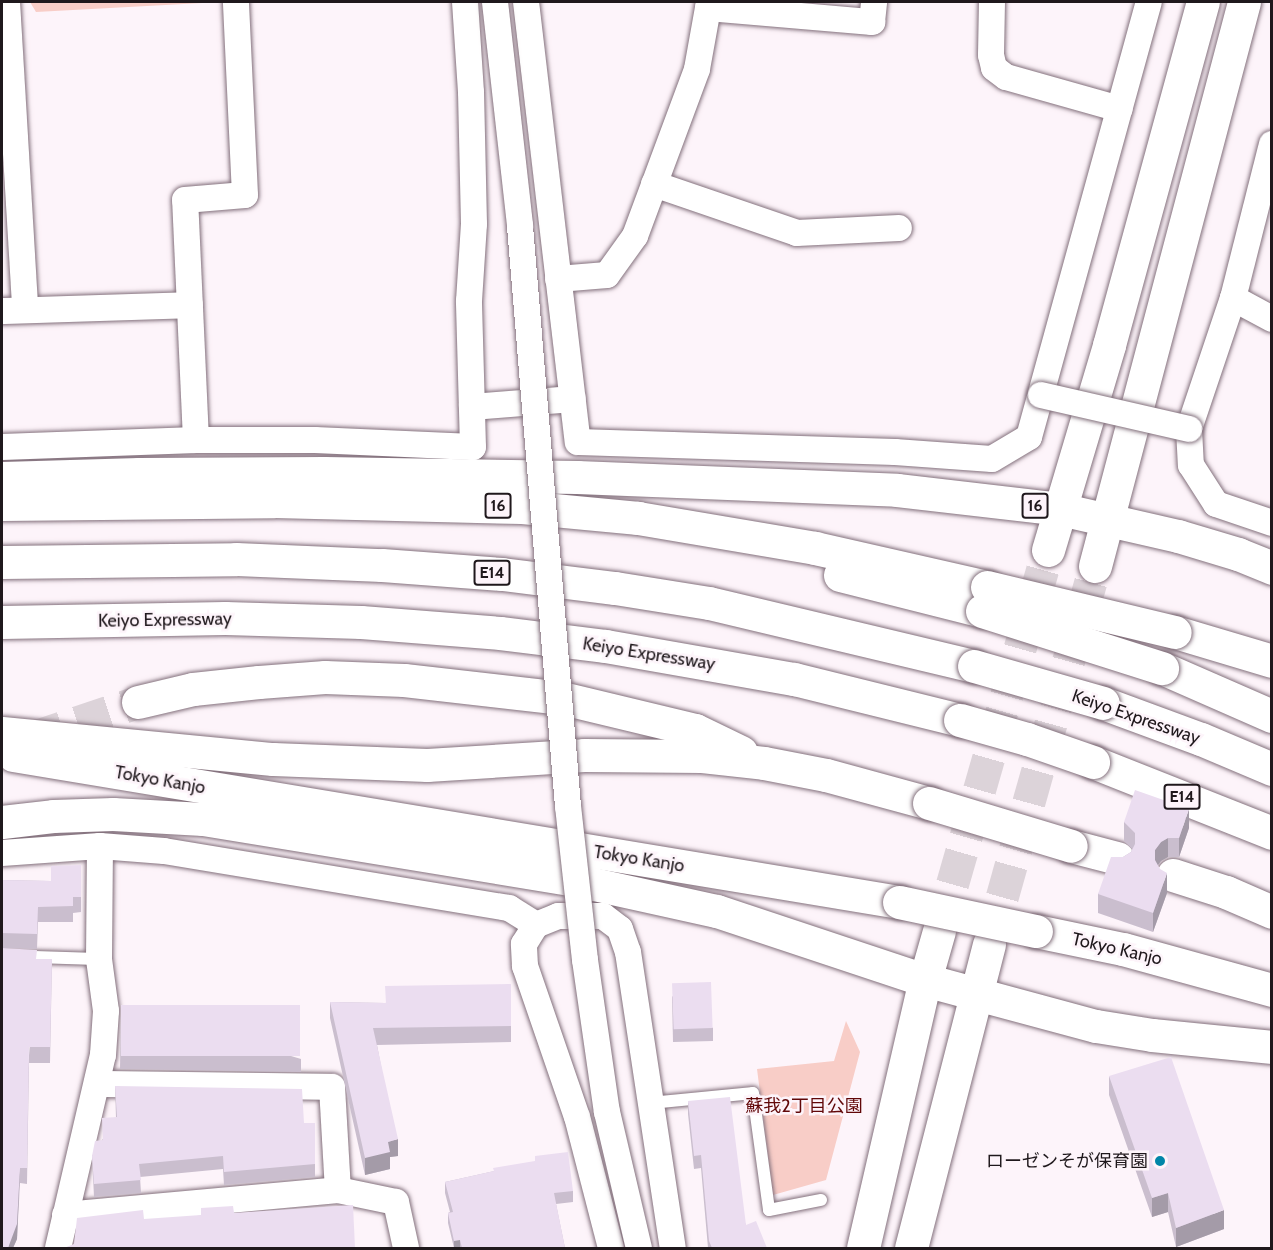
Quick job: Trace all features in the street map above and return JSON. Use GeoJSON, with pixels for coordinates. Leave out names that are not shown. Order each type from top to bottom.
{"type":"FeatureCollection","features":[{"type":"Feature","properties":{"kind":"main road"},"geometry":{"type":"LineString","coordinates":[[1048,550],[1109,345],[1203,2]]}},
{"type":"Feature","properties":{"kind":"main road"},"geometry":{"type":"LineString","coordinates":[[1095,566],[1244,2]]}},
{"type":"Feature","properties":{"kind":"main road","name":"16"},"geometry":{"type":"LineString","coordinates":[[2,478],[301,473],[576,477],[897,490],[1060,509],[1238,554],[1272,568]]}},
{"type":"Feature","properties":{"kind":"main road","name":"16"},"geometry":{"type":"LineString","coordinates":[[2,504],[274,501],[522,507],[638,518],[727,533],[772,558],[985,599]]}},
{"type":"Feature","properties":{"kind":"main road","name":"Keiyo Expressway"},"geometry":{"type":"LineString","coordinates":[[2,562],[236,559],[382,565],[502,574],[615,588],[709,603],[885,643],[1103,703],[1202,739],[1272,769]]}},
{"type":"Feature","properties":{"kind":"main road"},"geometry":{"type":"LineString","coordinates":[[985,599],[1175,632],[1272,661]]}},
{"type":"Feature","properties":{"kind":"main road"},"geometry":{"type":"LineString","coordinates":[[985,599],[1162,668],[1272,716]]}},
{"type":"Feature","properties":{"kind":"main road","name":"Keiyo Expressway"},"geometry":{"type":"LineString","coordinates":[[2,622],[225,618],[361,622],[500,633],[606,646],[794,679],[960,720],[1027,739],[1093,762],[1272,833]]}},
{"type":"Feature","properties":{"kind":"main road"},"geometry":{"type":"LineString","coordinates":[[138,702],[193,689],[259,682],[325,677],[404,680],[562,698],[635,714],[695,730],[764,763]]}},
{"type":"Feature","properties":{"kind":"main road"},"geometry":{"type":"LineString","coordinates":[[2,733],[273,759],[427,765],[584,755],[702,756],[764,763],[838,778],[1118,858]]}},
{"type":"Feature","properties":{"kind":"main road","name":"Tokyo Kanjo"},"geometry":{"type":"LineString","coordinates":[[2,753],[899,902],[1124,949],[1272,990]]}},
{"type":"Feature","properties":{"kind":"main road"},"geometry":{"type":"LineString","coordinates":[[2,822],[53,816],[112,814],[203,819],[580,881],[717,910],[925,980],[1096,1026],[1152,1035],[1272,1047]]}},
{"type":"Feature","properties":{"kind":"main road"},"geometry":{"type":"LineString","coordinates":[[1173,875],[1226,892],[1272,912]]}},
{"type":"Feature","properties":{"kind":"main road"},"geometry":{"type":"LineString","coordinates":[[864,1248],[925,980],[939,931]]}},
{"type":"Feature","properties":{"kind":"main road"},"geometry":{"type":"LineString","coordinates":[[911,1248],[989,944]]}},
{"type":"Feature","properties":{"kind":"street"},"geometry":{"type":"LineString","coordinates":[[7,2],[13,310],[190,305]]}},
{"type":"Feature","properties":{"kind":"street"},"geometry":{"type":"LineString","coordinates":[[196,440],[184,200],[245,195],[237,2]]}},
{"type":"Feature","properties":{"kind":"street"},"geometry":{"type":"LineString","coordinates":[[2,447],[196,440],[315,440],[473,447],[469,301],[474,213],[471,92],[465,2]]}},
{"type":"Feature","properties":{"kind":"street"},"geometry":{"type":"LineString","coordinates":[[495,2],[520,226],[568,806],[585,960],[607,1112],[639,1248]]}},
{"type":"Feature","properties":{"kind":"street"},"geometry":{"type":"LineString","coordinates":[[526,2],[578,442],[894,452],[992,459],[1029,436],[1149,2]]}},
{"type":"Feature","properties":{"kind":"street"},"geometry":{"type":"LineString","coordinates":[[558,279],[607,274],[635,236],[697,69],[709,5],[872,22],[874,2]]}},
{"type":"Feature","properties":{"kind":"street"},"geometry":{"type":"LineString","coordinates":[[992,2],[991,55],[994,68],[1006,77],[1120,109]]}},
{"type":"Feature","properties":{"kind":"street"},"geometry":{"type":"LineString","coordinates":[[1272,144],[1233,298],[1189,429],[1191,465],[1216,504],[1272,523]]}},
{"type":"Feature","properties":{"kind":"street"},"geometry":{"type":"LineString","coordinates":[[654,184],[797,233],[898,228]]}},
{"type":"Feature","properties":{"kind":"street"},"geometry":{"type":"LineString","coordinates":[[1233,298],[1272,319]]}},
{"type":"Feature","properties":{"kind":"street"},"geometry":{"type":"LineString","coordinates":[[1041,395],[1189,429]]}},
{"type":"Feature","properties":{"kind":"street"},"geometry":{"type":"LineString","coordinates":[[472,406],[573,399]]}},
{"type":"Feature","properties":{"kind":"street"},"geometry":{"type":"LineString","coordinates":[[58,1248],[97,1084],[106,1011],[99,959],[100,846]]}},
{"type":"Feature","properties":{"kind":"street"},"geometry":{"type":"LineString","coordinates":[[2,853],[100,846],[238,862],[497,906],[509,909],[536,925]]}},
{"type":"Feature","properties":{"kind":"street"},"geometry":{"type":"LineString","coordinates":[[611,1248],[576,1117],[525,966],[524,944],[536,925],[558,916],[603,916],[620,929],[628,952],[673,1248]]}},
{"type":"Feature","properties":{"kind":"street"},"geometry":{"type":"LineString","coordinates":[[97,1084],[332,1087],[338,1190]]}},
{"type":"Feature","properties":{"kind":"street"},"geometry":{"type":"LineString","coordinates":[[65,1215],[338,1190],[396,1202],[406,1248]]}},
{"type":"Feature","properties":{"kind":"lane"},"geometry":{"type":"LineString","coordinates":[[2,956],[99,959]]}},
{"type":"Feature","properties":{"kind":"lane"},"geometry":{"type":"LineString","coordinates":[[651,1102],[753,1093],[769,1210],[821,1200]]}},
{"type":"Feature","properties":{"kind":"green space"},"geometry":{"type":"Polygon","coordinates":[[[30,2],[221,2],[36,12],[30,2]]]}},
{"type":"Feature","properties":{"kind":"green space","name":"蘇我2丁目公園"},"geometry":{"type":"Polygon","coordinates":[[[846,1021],[860,1052],[826,1180],[773,1195],[757,1069],[834,1061],[846,1021]]]}},
{"type":"Feature","properties":{"kind":"building"},"geometry":{"type":"Polygon","coordinates":[[[1135,790],[1189,809],[1179,838],[1168,838],[1161,842],[1155,850],[1155,860],[1160,869],[1167,873],[1153,913],[1098,894],[1111,857],[1123,857],[1131,852],[1135,844],[1135,833],[1124,822],[1135,790]]]}},
{"type":"Feature","properties":{"kind":"building"},"geometry":{"type":"Polygon","coordinates":[[[81,865],[81,897],[73,897],[73,906],[38,907],[37,934],[2,933],[2,880],[51,881],[51,866],[81,865]]]}},
{"type":"Feature","properties":{"kind":"building"},"geometry":{"type":"Polygon","coordinates":[[[2,948],[37,950],[36,959],[52,959],[50,1047],[29,1047],[27,1168],[20,1168],[17,1224],[8,1248],[2,1248],[2,948]]]}},
{"type":"Feature","properties":{"kind":"building"},"geometry":{"type":"Polygon","coordinates":[[[711,982],[713,1028],[674,1029],[672,983],[711,982]]]}},
{"type":"Feature","properties":{"kind":"building"},"geometry":{"type":"Polygon","coordinates":[[[511,984],[511,1026],[373,1028],[398,1139],[388,1142],[390,1152],[365,1158],[330,1002],[386,1003],[385,986],[511,984]]]}},
{"type":"Feature","properties":{"kind":"building"},"geometry":{"type":"Polygon","coordinates":[[[121,1005],[300,1005],[300,1056],[121,1056],[121,1005]]]}},
{"type":"Feature","properties":{"kind":"building"},"geometry":{"type":"Polygon","coordinates":[[[1171,1057],[1224,1210],[1176,1228],[1168,1193],[1152,1198],[1109,1076],[1171,1057]]]}},
{"type":"Feature","properties":{"kind":"building"},"geometry":{"type":"Polygon","coordinates":[[[115,1086],[302,1089],[304,1123],[315,1123],[315,1164],[224,1172],[223,1156],[139,1164],[141,1180],[94,1184],[92,1156],[95,1141],[103,1140],[102,1118],[117,1117],[115,1086]]]}},
{"type":"Feature","properties":{"kind":"building"},"geometry":{"type":"Polygon","coordinates":[[[730,1097],[746,1225],[756,1221],[767,1248],[712,1248],[709,1241],[701,1155],[694,1156],[688,1101],[730,1097]]]}},
{"type":"Feature","properties":{"kind":"building"},"geometry":{"type":"Polygon","coordinates":[[[568,1152],[573,1191],[554,1193],[565,1248],[462,1248],[460,1240],[454,1241],[448,1213],[453,1212],[445,1182],[494,1171],[493,1168],[535,1161],[535,1156],[568,1152]]]}},
{"type":"Feature","properties":{"kind":"building"},"geometry":{"type":"Polygon","coordinates":[[[353,1205],[355,1248],[64,1248],[74,1244],[77,1218],[143,1210],[144,1219],[201,1215],[201,1208],[233,1206],[234,1213],[353,1205]]]}},
{"type":"Feature","properties":{"kind":"tunnel"},"geometry":{"type":"LineString","coordinates":[[939,931],[1048,550]]}},
{"type":"Feature","properties":{"kind":"tunnel"},"geometry":{"type":"LineString","coordinates":[[989,944],[1095,566]]}},
{"type":"Feature","properties":{"kind":"tunnel"},"geometry":{"type":"LineString","coordinates":[[31,738],[138,702]]}},
{"type":"Feature","properties":{"kind":"place","name":"ローゼンそが保育園"},"geometry":{"type":"Point","coordinates":[1160,1161]}}]}
